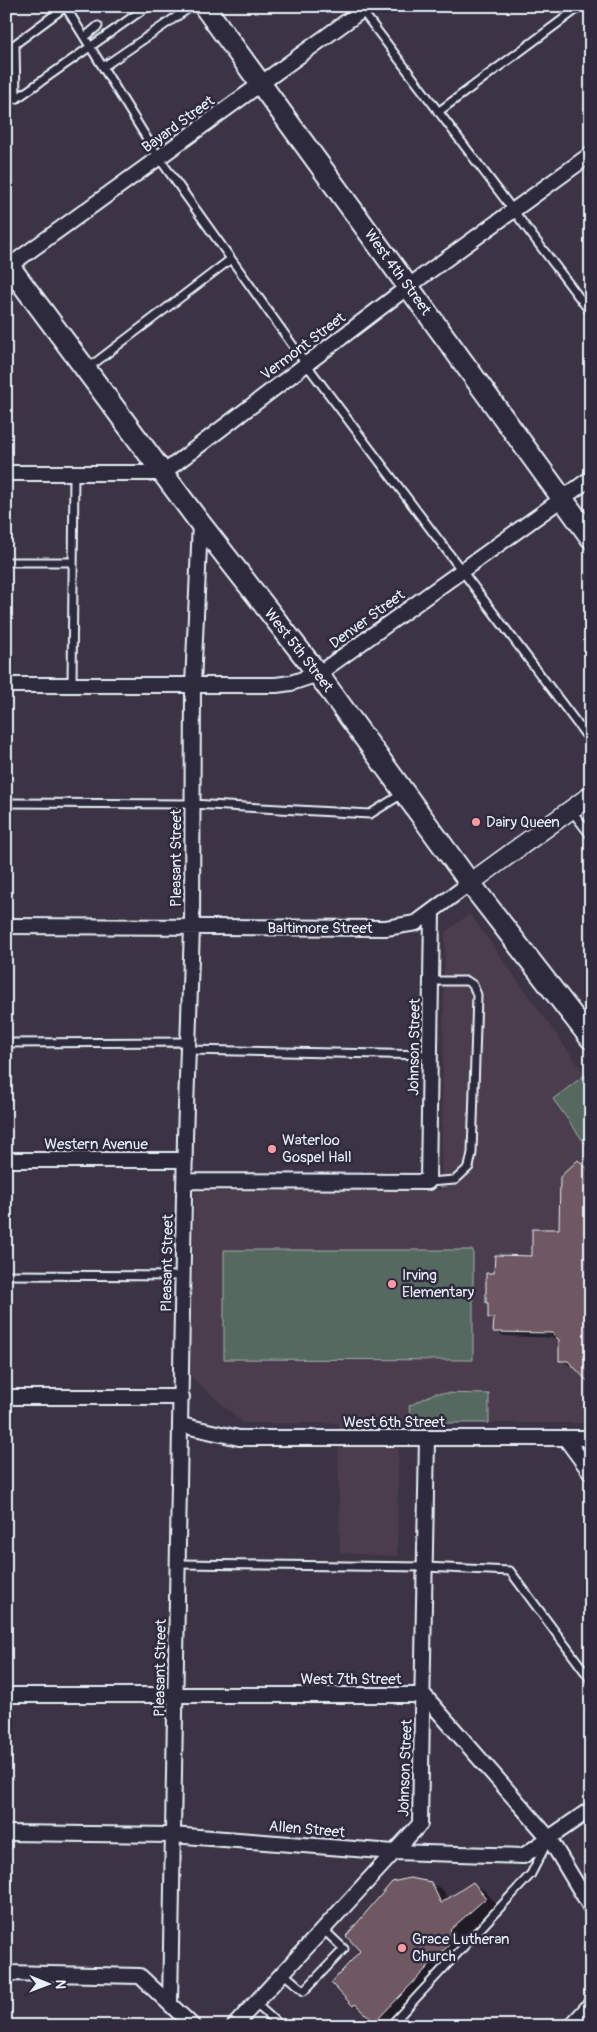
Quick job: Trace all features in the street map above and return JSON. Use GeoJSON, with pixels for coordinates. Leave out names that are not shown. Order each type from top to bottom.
{"type":"FeatureCollection","features":[{"type":"Feature","properties":{"kind":"main road","name":"West 4th Street"},"geometry":{"type":"LineString","coordinates":[[204,6],[591,538]]}},
{"type":"Feature","properties":{"kind":"main road","name":"West 5th Street"},"geometry":{"type":"LineString","coordinates":[[7,265],[200,524],[318,674],[470,883],[591,1039]]}},
{"type":"Feature","properties":{"kind":"street","name":"Bayard Street"},"geometry":{"type":"LineString","coordinates":[[7,265],[261,85],[363,8]]}},
{"type":"Feature","properties":{"kind":"street","name":"Vermont Street"},"geometry":{"type":"LineString","coordinates":[[163,473],[408,286],[591,154]]}},
{"type":"Feature","properties":{"kind":"street"},"geometry":{"type":"LineString","coordinates":[[6,473],[163,473]]}},
{"type":"Feature","properties":{"kind":"street","name":"Denver Street"},"geometry":{"type":"LineString","coordinates":[[6,685],[276,685],[291,683],[318,674],[591,478]]}},
{"type":"Feature","properties":{"kind":"street","name":"Pleasant Street"},"geometry":{"type":"LineString","coordinates":[[170,2004],[185,1160],[192,928],[192,685],[200,524]]}},
{"type":"Feature","properties":{"kind":"street","name":"Baltimore Street"},"geometry":{"type":"LineString","coordinates":[[6,926],[386,928],[416,923],[591,795]]}},
{"type":"Feature","properties":{"kind":"street","name":"Johnson Street"},"geometry":{"type":"LineString","coordinates":[[428,1182],[432,913]]}},
{"type":"Feature","properties":{"kind":"street","name":"Western Avenue"},"geometry":{"type":"LineString","coordinates":[[6,1160],[185,1160]]}},
{"type":"Feature","properties":{"kind":"street"},"geometry":{"type":"LineString","coordinates":[[185,1181],[428,1182]]}},
{"type":"Feature","properties":{"kind":"street"},"geometry":{"type":"LineString","coordinates":[[6,1397],[182,1397]]}},
{"type":"Feature","properties":{"kind":"street","name":"West 6th Street"},"geometry":{"type":"LineString","coordinates":[[181,1425],[239,1438],[591,1438]]}},
{"type":"Feature","properties":{"kind":"street","name":"Johnson Street"},"geometry":{"type":"LineString","coordinates":[[234,2026],[420,1824],[424,1695],[427,1438]]}},
{"type":"Feature","properties":{"kind":"street"},"geometry":{"type":"LineString","coordinates":[[566,1439],[591,1473]]}},
{"type":"Feature","properties":{"kind":"street","name":"West 7th Street"},"geometry":{"type":"LineString","coordinates":[[6,1695],[424,1695]]}},
{"type":"Feature","properties":{"kind":"street"},"geometry":{"type":"LineString","coordinates":[[424,1695],[549,1838],[591,1908]]}},
{"type":"Feature","properties":{"kind":"street","name":"Allen Street"},"geometry":{"type":"LineString","coordinates":[[6,1833],[172,1835],[394,1852],[523,1856],[591,1809]]}},
{"type":"Feature","properties":{"kind":"street"},"geometry":{"type":"LineString","coordinates":[[6,1973],[140,1976],[194,2026]]}},
{"type":"Feature","properties":{"kind":"street"},"geometry":{"type":"LineString","coordinates":[[571,2026],[591,2004]]}},
{"type":"Feature","properties":{"kind":"lane"},"geometry":{"type":"LineString","coordinates":[[148,6],[92,47],[82,51],[16,99],[15,44],[65,7],[92,47],[159,158],[306,364],[591,742]]}},
{"type":"Feature","properties":{"kind":"lane"},"geometry":{"type":"LineString","coordinates":[[103,67],[192,6]]}},
{"type":"Feature","properties":{"kind":"lane"},"geometry":{"type":"LineString","coordinates":[[438,112],[581,6]]}},
{"type":"Feature","properties":{"kind":"lane"},"geometry":{"type":"LineString","coordinates":[[363,8],[438,112],[591,313]]}},
{"type":"Feature","properties":{"kind":"lane"},"geometry":{"type":"LineString","coordinates":[[85,37],[98,26]]}},
{"type":"Feature","properties":{"kind":"lane"},"geometry":{"type":"LineString","coordinates":[[86,370],[231,259]]}},
{"type":"Feature","properties":{"kind":"lane"},"geometry":{"type":"LineString","coordinates":[[72,685],[74,473]]}},
{"type":"Feature","properties":{"kind":"lane"},"geometry":{"type":"LineString","coordinates":[[6,562],[73,562]]}},
{"type":"Feature","properties":{"kind":"lane"},"geometry":{"type":"LineString","coordinates":[[6,802],[192,804],[370,814],[405,793]]}},
{"type":"Feature","properties":{"kind":"lane"},"geometry":{"type":"LineString","coordinates":[[570,809],[591,836]]}},
{"type":"Feature","properties":{"kind":"lane"},"geometry":{"type":"LineString","coordinates":[[428,1182],[455,1180],[469,1167],[472,1154],[477,995],[473,985],[467,982],[431,981]]}},
{"type":"Feature","properties":{"kind":"lane"},"geometry":{"type":"LineString","coordinates":[[6,1043],[188,1046],[430,1055]]}},
{"type":"Feature","properties":{"kind":"lane"},"geometry":{"type":"LineString","coordinates":[[6,1275],[184,1276]]}},
{"type":"Feature","properties":{"kind":"lane"},"geometry":{"type":"LineString","coordinates":[[178,1564],[425,1566],[510,1571],[591,1680]]}},
{"type":"Feature","properties":{"kind":"lane"},"geometry":{"type":"LineString","coordinates":[[390,2026],[531,1874],[549,1838]]}},
{"type":"Feature","properties":{"kind":"lane"},"geometry":{"type":"LineString","coordinates":[[283,1973],[304,1991],[344,1949],[323,1929]]}},
{"type":"Feature","properties":{"kind":"lane"},"geometry":{"type":"LineString","coordinates":[[255,2003],[277,2023]]}},
{"type":"Feature","properties":{"kind":"shaded area","name":"Irving Elementary"},"geometry":{"type":"Polygon","coordinates":[[[470,914],[591,1083],[591,1417],[584,1423],[399,1423],[397,1556],[340,1553],[338,1423],[243,1423],[190,1376],[195,1192],[441,1190],[445,932],[470,914]]]}},
{"type":"Feature","properties":{"kind":"green space"},"geometry":{"type":"Polygon","coordinates":[[[585,1075],[591,1083],[591,1142],[586,1145],[553,1099],[585,1075]]]}},
{"type":"Feature","properties":{"kind":"green space"},"geometry":{"type":"Polygon","coordinates":[[[224,1250],[473,1250],[473,1360],[224,1359],[224,1250]]]}},
{"type":"Feature","properties":{"kind":"green space"},"geometry":{"type":"Polygon","coordinates":[[[435,1393],[489,1394],[489,1423],[411,1423],[409,1406],[435,1393]]]}},
{"type":"Feature","properties":{"kind":"building","name":"Irving Elementary"},"geometry":{"type":"Polygon","coordinates":[[[578,1160],[591,1172],[591,1385],[568,1361],[559,1361],[559,1340],[552,1333],[493,1332],[494,1318],[488,1318],[488,1303],[486,1303],[486,1273],[494,1273],[495,1255],[532,1256],[532,1229],[559,1229],[560,1177],[578,1160]]]}},
{"type":"Feature","properties":{"kind":"building","name":"Grace Lutheran Church"},"geometry":{"type":"Polygon","coordinates":[[[410,1878],[431,1882],[441,1903],[473,1882],[486,1898],[450,1930],[453,1933],[445,1941],[449,1945],[375,2022],[355,2004],[353,2006],[331,1983],[360,1951],[346,1936],[392,1882],[410,1878]]]}},
{"type":"Feature","properties":{"kind":"place","name":"Dairy Queen"},"geometry":{"type":"Point","coordinates":[476,822]}},
{"type":"Feature","properties":{"kind":"place","name":"Waterloo Gospel Hall"},"geometry":{"type":"Point","coordinates":[272,1149]}},
{"type":"Feature","properties":{"kind":"place","name":"Irving Elementary"},"geometry":{"type":"Point","coordinates":[392,1284]}},
{"type":"Feature","properties":{"kind":"place","name":"Grace Lutheran Church"},"geometry":{"type":"Point","coordinates":[402,1948]}}]}
